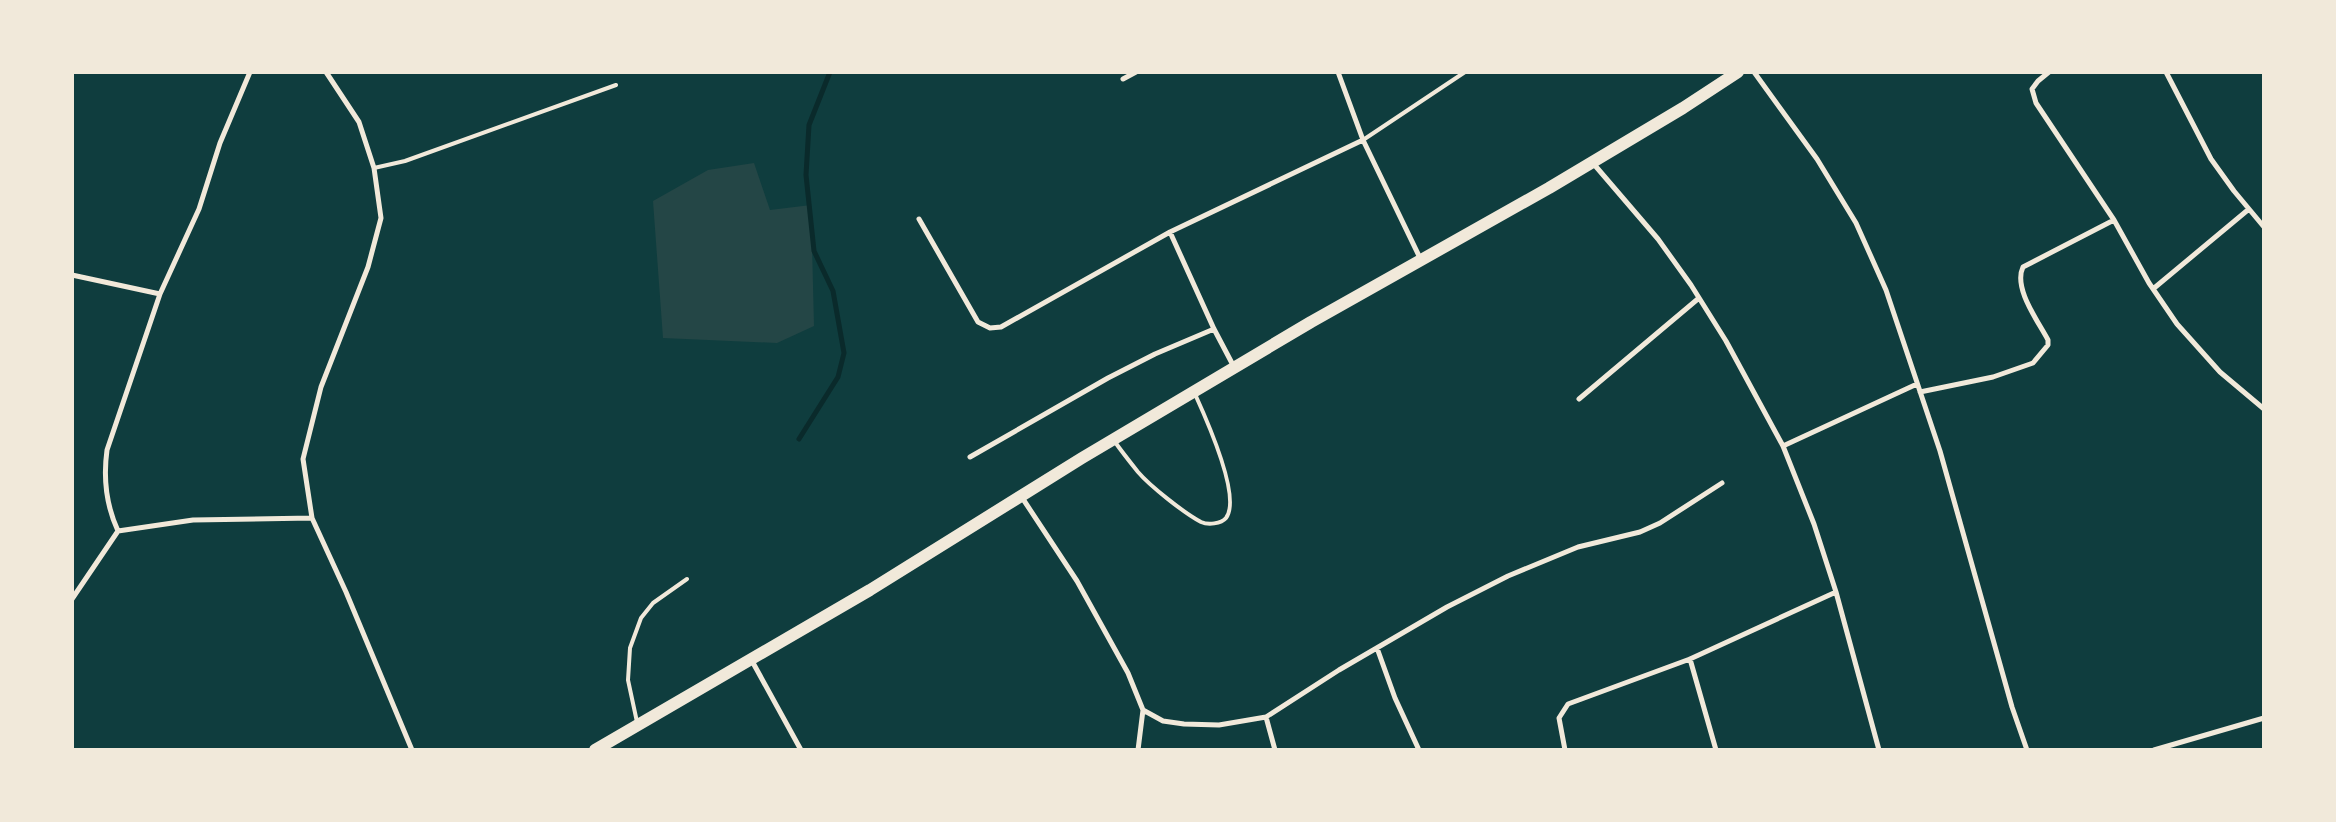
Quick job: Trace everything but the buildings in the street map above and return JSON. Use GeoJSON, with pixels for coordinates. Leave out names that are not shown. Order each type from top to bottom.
{"type":"FeatureCollection","features":[{"type":"Feature","properties":{"kind":"highway"},"geometry":{"type":"LineString","coordinates":[[595,750],[750,658],[870,590],[1020,496],[1194,392],[1656,125],[1738,72]]}},
{"type":"Feature","properties":{"kind":"street"},"geometry":{"type":"LineString","coordinates":[[118,532],[111,517],[106,494],[104,471],[106,450],[160,294],[200,209],[220,142],[250,72]]}},
{"type":"Feature","properties":{"kind":"street"},"geometry":{"type":"LineString","coordinates":[[326,72],[359,122],[374,168],[381,218],[368,266],[320,387],[303,459],[312,518],[350,601],[412,750]]}},
{"type":"Feature","properties":{"kind":"street"},"geometry":{"type":"LineString","coordinates":[[1123,79],[1136,72]]}},
{"type":"Feature","properties":{"kind":"street"},"geometry":{"type":"LineString","coordinates":[[1338,72],[1363,140],[1421,260]]}},
{"type":"Feature","properties":{"kind":"street"},"geometry":{"type":"LineString","coordinates":[[1754,72],[1817,159],[1856,223],[1886,290],[1940,451],[2012,707],[2027,750]]}},
{"type":"Feature","properties":{"kind":"street"},"geometry":{"type":"LineString","coordinates":[[2049,72],[2038,80],[2032,89],[2036,103],[2114,220],[2153,289],[2177,324],[2220,372],[2264,409]]}},
{"type":"Feature","properties":{"kind":"street"},"geometry":{"type":"LineString","coordinates":[[2166,72],[2211,159],[2264,227]]}},
{"type":"Feature","properties":{"kind":"street"},"geometry":{"type":"LineString","coordinates":[[919,219],[978,322],[990,328],[1001,327],[1170,232],[1363,140]]}},
{"type":"Feature","properties":{"kind":"street"},"geometry":{"type":"LineString","coordinates":[[1592,162],[1658,239],[1699,298],[1726,340],[1783,446],[1814,524],[1836,592],[1880,750]]}},
{"type":"Feature","properties":{"kind":"street"},"geometry":{"type":"LineString","coordinates":[[2153,289],[2249,209]]}},
{"type":"Feature","properties":{"kind":"street"},"geometry":{"type":"LineString","coordinates":[[1920,392],[1993,376],[2034,363],[2048,345],[2048,340],[2021,289],[2019,275],[2023,267],[2114,220]]}},
{"type":"Feature","properties":{"kind":"street"},"geometry":{"type":"LineString","coordinates":[[1170,232],[1214,329],[1235,368]]}},
{"type":"Feature","properties":{"kind":"street"},"geometry":{"type":"LineString","coordinates":[[72,275],[160,294]]}},
{"type":"Feature","properties":{"kind":"street"},"geometry":{"type":"LineString","coordinates":[[1579,399],[1699,298]]}},
{"type":"Feature","properties":{"kind":"street"},"geometry":{"type":"LineString","coordinates":[[970,457],[1108,378],[1154,354],[1214,329]]}},
{"type":"Feature","properties":{"kind":"street"},"geometry":{"type":"LineString","coordinates":[[1783,446],[1917,384]]}},
{"type":"Feature","properties":{"kind":"street"},"geometry":{"type":"LineString","coordinates":[[1143,710],[1163,721],[1184,724],[1220,725],[1266,717],[1377,648],[1508,576],[1578,547],[1640,532],[1660,523],[1722,483]]}},
{"type":"Feature","properties":{"kind":"street"},"geometry":{"type":"LineString","coordinates":[[1020,496],[1077,581],[1128,673],[1143,710],[1138,750]]}},
{"type":"Feature","properties":{"kind":"street"},"geometry":{"type":"LineString","coordinates":[[72,599],[118,532],[193,520],[312,518]]}},
{"type":"Feature","properties":{"kind":"street"},"geometry":{"type":"LineString","coordinates":[[1565,750],[1559,718],[1568,704],[1690,659],[1836,592]]}},
{"type":"Feature","properties":{"kind":"street"},"geometry":{"type":"LineString","coordinates":[[1377,648],[1386,676],[1419,750]]}},
{"type":"Feature","properties":{"kind":"street"},"geometry":{"type":"LineString","coordinates":[[750,658],[802,750]]}},
{"type":"Feature","properties":{"kind":"street"},"geometry":{"type":"LineString","coordinates":[[1690,659],[1716,750]]}},
{"type":"Feature","properties":{"kind":"street"},"geometry":{"type":"LineString","coordinates":[[1266,717],[1275,750]]}},
{"type":"Feature","properties":{"kind":"street"},"geometry":{"type":"LineString","coordinates":[[2154,750],[2264,718]]}},
{"type":"Feature","properties":{"kind":"lane"},"geometry":{"type":"LineString","coordinates":[[1363,140],[1465,72]]}},
{"type":"Feature","properties":{"kind":"lane"},"geometry":{"type":"LineString","coordinates":[[374,168],[404,161],[616,85]]}},
{"type":"Feature","properties":{"kind":"lane"},"geometry":{"type":"LineString","coordinates":[[1113,440],[1139,474],[1178,507],[1202,522],[1218,522],[1226,518],[1228,490],[1222,459],[1194,392]]}},
{"type":"Feature","properties":{"kind":"lane"},"geometry":{"type":"LineString","coordinates":[[638,724],[628,680],[630,648],[640,618],[653,603],[687,579]]}},
{"type":"Feature","properties":{"kind":"shaded area"},"geometry":{"type":"Polygon","coordinates":[[[754,163],[770,210],[811,205],[814,326],[777,343],[663,338],[653,201],[708,170],[754,163]]]}},
{"type":"Feature","properties":{"kind":"waterway"},"geometry":{"type":"LineString","coordinates":[[799,439],[838,377],[844,353],[833,291],[814,251],[806,175],[809,125],[830,72]]}}]}
